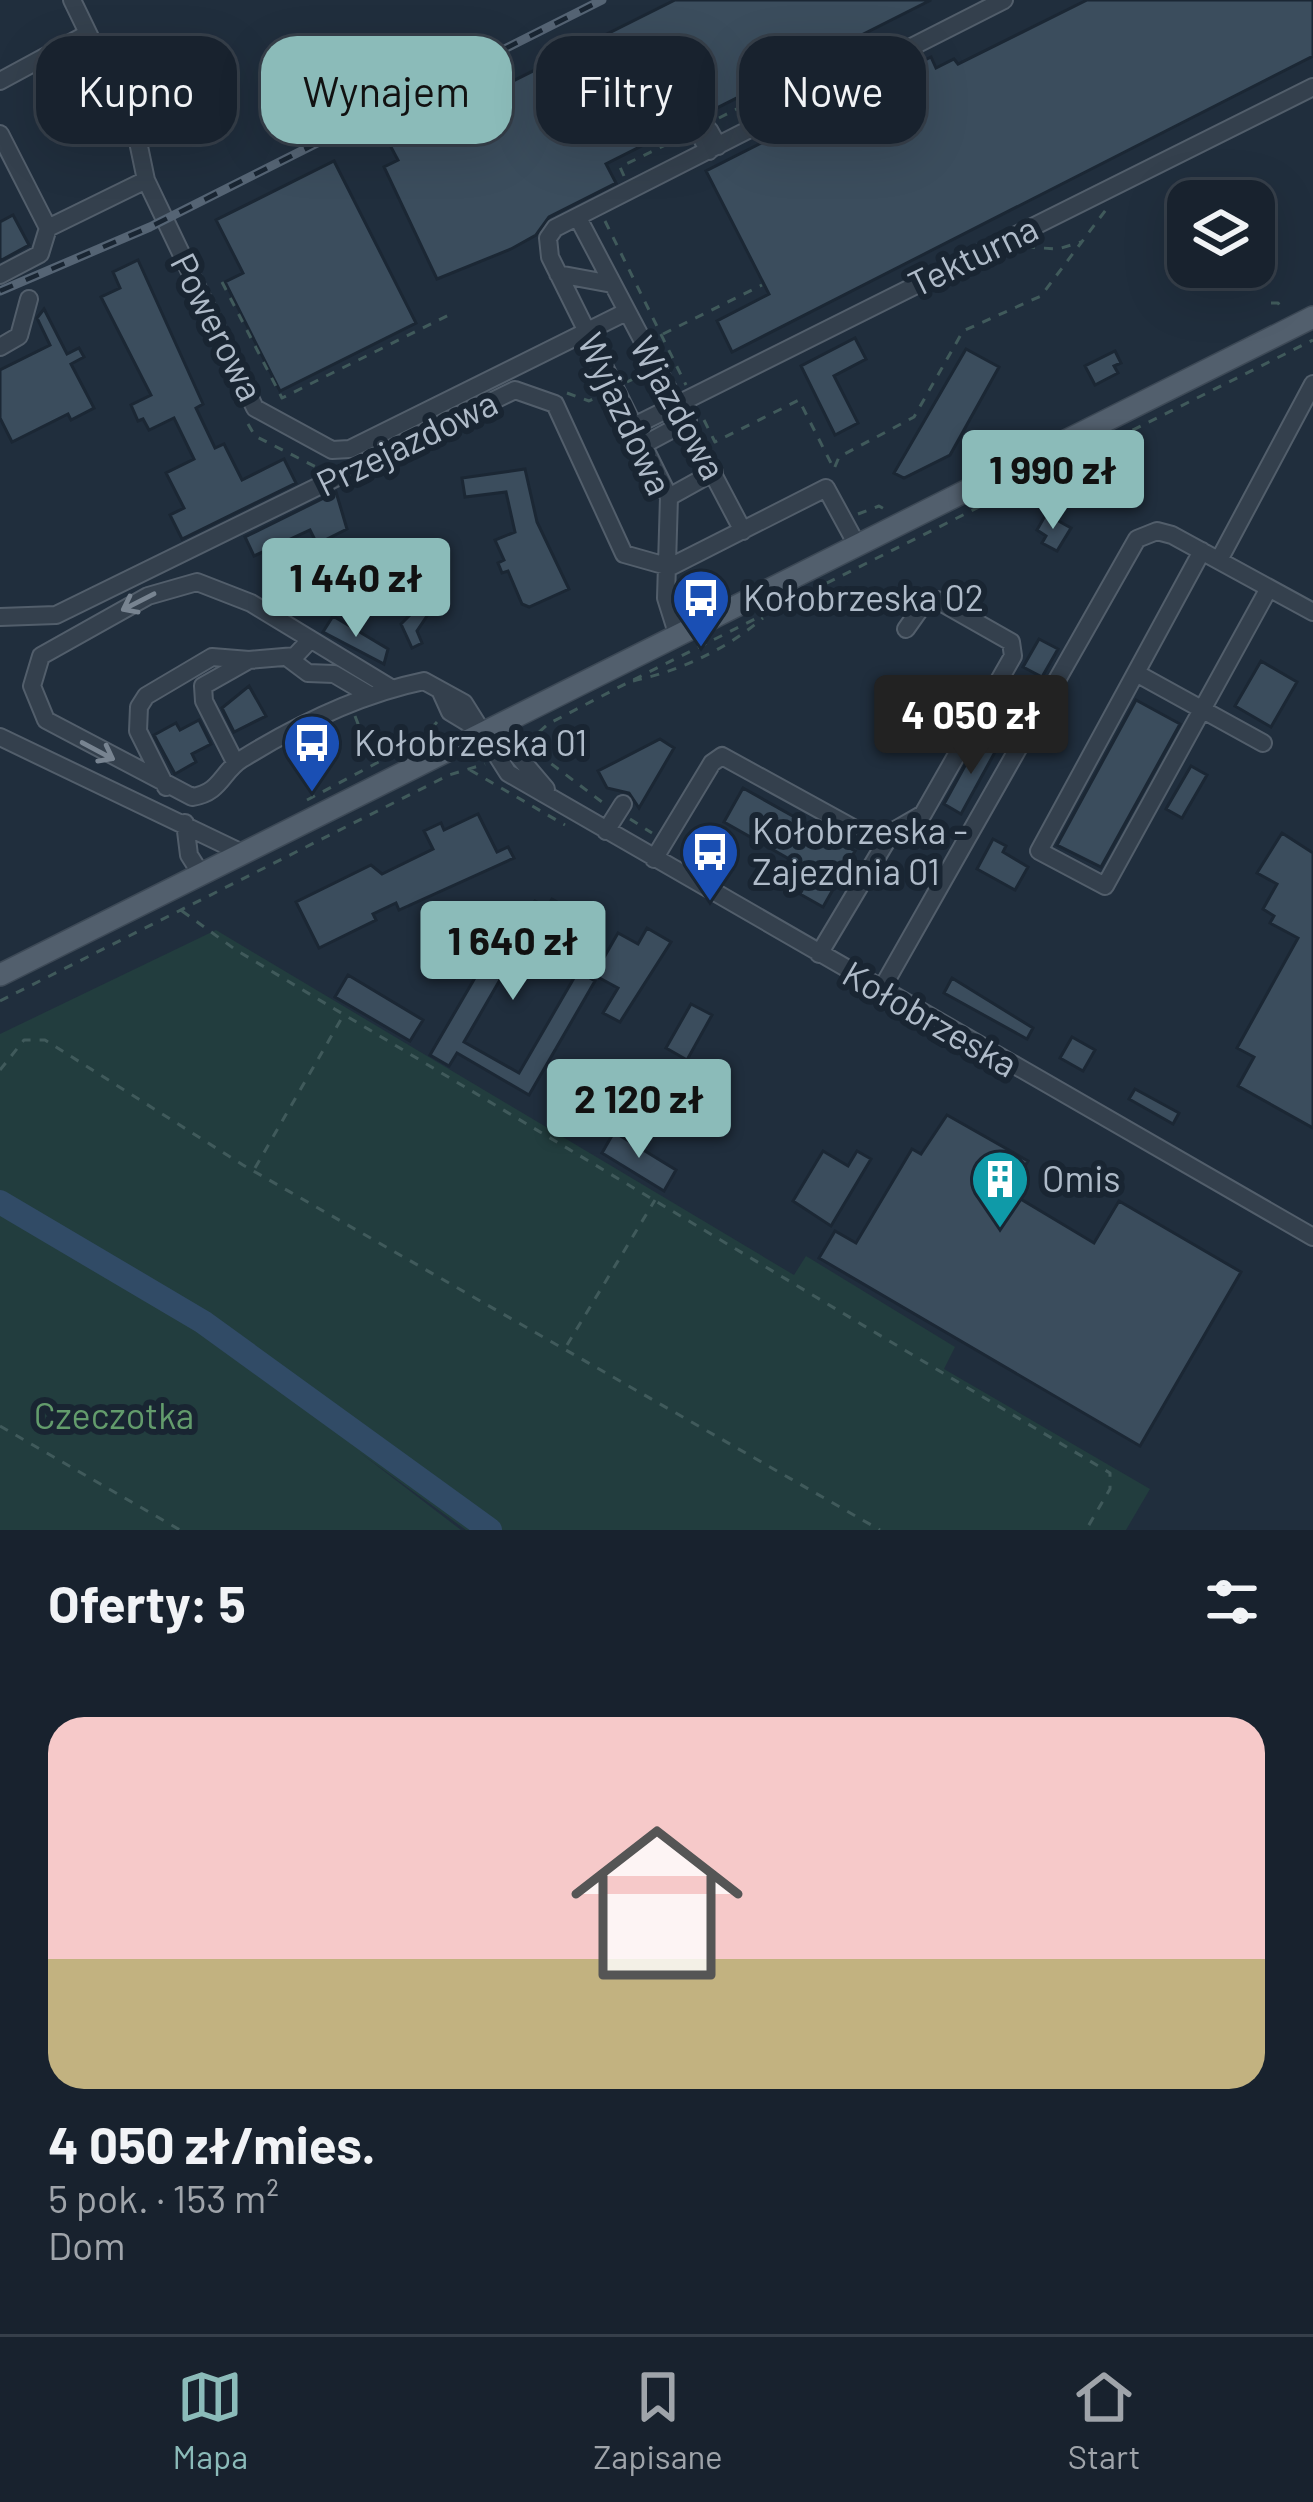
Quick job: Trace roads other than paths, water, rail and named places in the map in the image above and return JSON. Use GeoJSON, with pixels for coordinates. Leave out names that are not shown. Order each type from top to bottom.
{"type":"FeatureCollection","features":[{"type":"Feature","properties":{"kind":"main road"},"geometry":{"type":"LineString","coordinates":[[0,975],[1313,317]]}},
{"type":"Feature","properties":{"kind":"street","name":"Powerowa"},"geometry":{"type":"LineString","coordinates":[[71,0],[136,132],[146,181],[255,408],[332,450],[350,448],[626,312]]}},
{"type":"Feature","properties":{"kind":"street"},"geometry":{"type":"LineString","coordinates":[[612,284],[558,274],[548,238],[555,228],[1004,0]]}},
{"type":"Feature","properties":{"kind":"street"},"geometry":{"type":"LineString","coordinates":[[0,81],[87,34]]}},
{"type":"Feature","properties":{"kind":"street","name":"Tekturna"},"geometry":{"type":"LineString","coordinates":[[634,426],[1313,87]]}},
{"type":"Feature","properties":{"kind":"street"},"geometry":{"type":"LineString","coordinates":[[0,134],[48,228],[40,254],[0,274]]}},
{"type":"Feature","properties":{"kind":"street"},"geometry":{"type":"LineString","coordinates":[[48,228],[146,181]]}},
{"type":"Feature","properties":{"kind":"street","name":"Wjazdowa"},"geometry":{"type":"LineString","coordinates":[[578,218],[655,368],[685,399],[688,421],[743,531]]}},
{"type":"Feature","properties":{"kind":"street","name":"Wyjazdowa"},"geometry":{"type":"LineString","coordinates":[[558,274],[669,497],[666,598],[676,633]]}},
{"type":"Feature","properties":{"kind":"street"},"geometry":{"type":"LineString","coordinates":[[0,347],[19,336],[29,299]]}},
{"type":"Feature","properties":{"kind":"street"},"geometry":{"type":"LineString","coordinates":[[1269,588],[1105,886],[1039,851],[1136,673],[1313,384]]}},
{"type":"Feature","properties":{"kind":"street","name":"Przejazdowa"},"geometry":{"type":"LineString","coordinates":[[0,617],[56,615],[515,390],[555,404],[624,554],[670,567]]}},
{"type":"Feature","properties":{"kind":"street"},"geometry":{"type":"LineString","coordinates":[[643,445],[688,421]]}},
{"type":"Feature","properties":{"kind":"street"},"geometry":{"type":"LineString","coordinates":[[669,497],[714,472]]}},
{"type":"Feature","properties":{"kind":"street"},"geometry":{"type":"LineString","coordinates":[[670,567],[826,488],[857,544]]}},
{"type":"Feature","properties":{"kind":"street"},"geometry":{"type":"LineString","coordinates":[[881,990],[1137,539],[1157,531],[1313,612]]}},
{"type":"Feature","properties":{"kind":"street"},"geometry":{"type":"LineString","coordinates":[[391,688],[220,587],[197,582],[148,596],[41,656],[32,686],[46,720],[166,787],[200,796],[225,780],[235,762],[368,694],[391,688],[424,681],[464,703],[482,730]]}},
{"type":"Feature","properties":{"kind":"street"},"geometry":{"type":"LineString","coordinates":[[819,954],[892,832],[922,814],[1014,648],[932,599],[906,629]]}},
{"type":"Feature","properties":{"kind":"street"},"geometry":{"type":"LineString","coordinates":[[166,787],[138,731],[139,707],[146,696],[212,657],[288,658],[310,640]]}},
{"type":"Feature","properties":{"kind":"street"},"geometry":{"type":"LineString","coordinates":[[288,658],[308,674],[334,674],[368,694]]}},
{"type":"Feature","properties":{"kind":"street"},"geometry":{"type":"LineString","coordinates":[[235,762],[201,690],[249,660]]}},
{"type":"Feature","properties":{"kind":"street"},"geometry":{"type":"LineString","coordinates":[[1136,673],[1263,742]]}},
{"type":"Feature","properties":{"kind":"street"},"geometry":{"type":"LineString","coordinates":[[440,690],[451,712],[482,730]]}},
{"type":"Feature","properties":{"kind":"street","name":"Kołobrzeska"},"geometry":{"type":"LineString","coordinates":[[482,730],[513,750],[550,794],[606,831],[1313,1237]]}},
{"type":"Feature","properties":{"kind":"street"},"geometry":{"type":"LineString","coordinates":[[0,737],[242,853]]}},
{"type":"Feature","properties":{"kind":"street"},"geometry":{"type":"LineString","coordinates":[[654,859],[716,759],[731,758],[776,778],[884,845]]}},
{"type":"Feature","properties":{"kind":"street"},"geometry":{"type":"LineString","coordinates":[[606,831],[623,804]]}},
{"type":"Feature","properties":{"kind":"street"},"geometry":{"type":"LineString","coordinates":[[185,823],[189,855],[201,874]]}},
{"type":"Feature","properties":{"kind":"street"},"geometry":{"type":"LineString","coordinates":[[201,874],[208,835]]}},
{"type":"Feature","properties":{"kind":"waterway","name":"Czeczotka"},"geometry":{"type":"LineString","coordinates":[[0,1202],[203,1322],[490,1530]]}},
{"type":"Feature","properties":{"kind":"railway"},"geometry":{"type":"LineString","coordinates":[[0,291],[150,227],[602,0]]}},
{"type":"Feature","properties":{"kind":"place","name":"Kołobrzeska 02"},"geometry":{"type":"Point","coordinates":[701,649]}},
{"type":"Feature","properties":{"kind":"place","name":"Kołobrzeska 01"},"geometry":{"type":"Point","coordinates":[312,794]}},
{"type":"Feature","properties":{"kind":"place","name":"Kołobrzeska - Zajezdnia 01"},"geometry":{"type":"Point","coordinates":[710,903]}},
{"type":"Feature","properties":{"kind":"place","name":"Omis"},"geometry":{"type":"Point","coordinates":[1000,1230]}}]}
